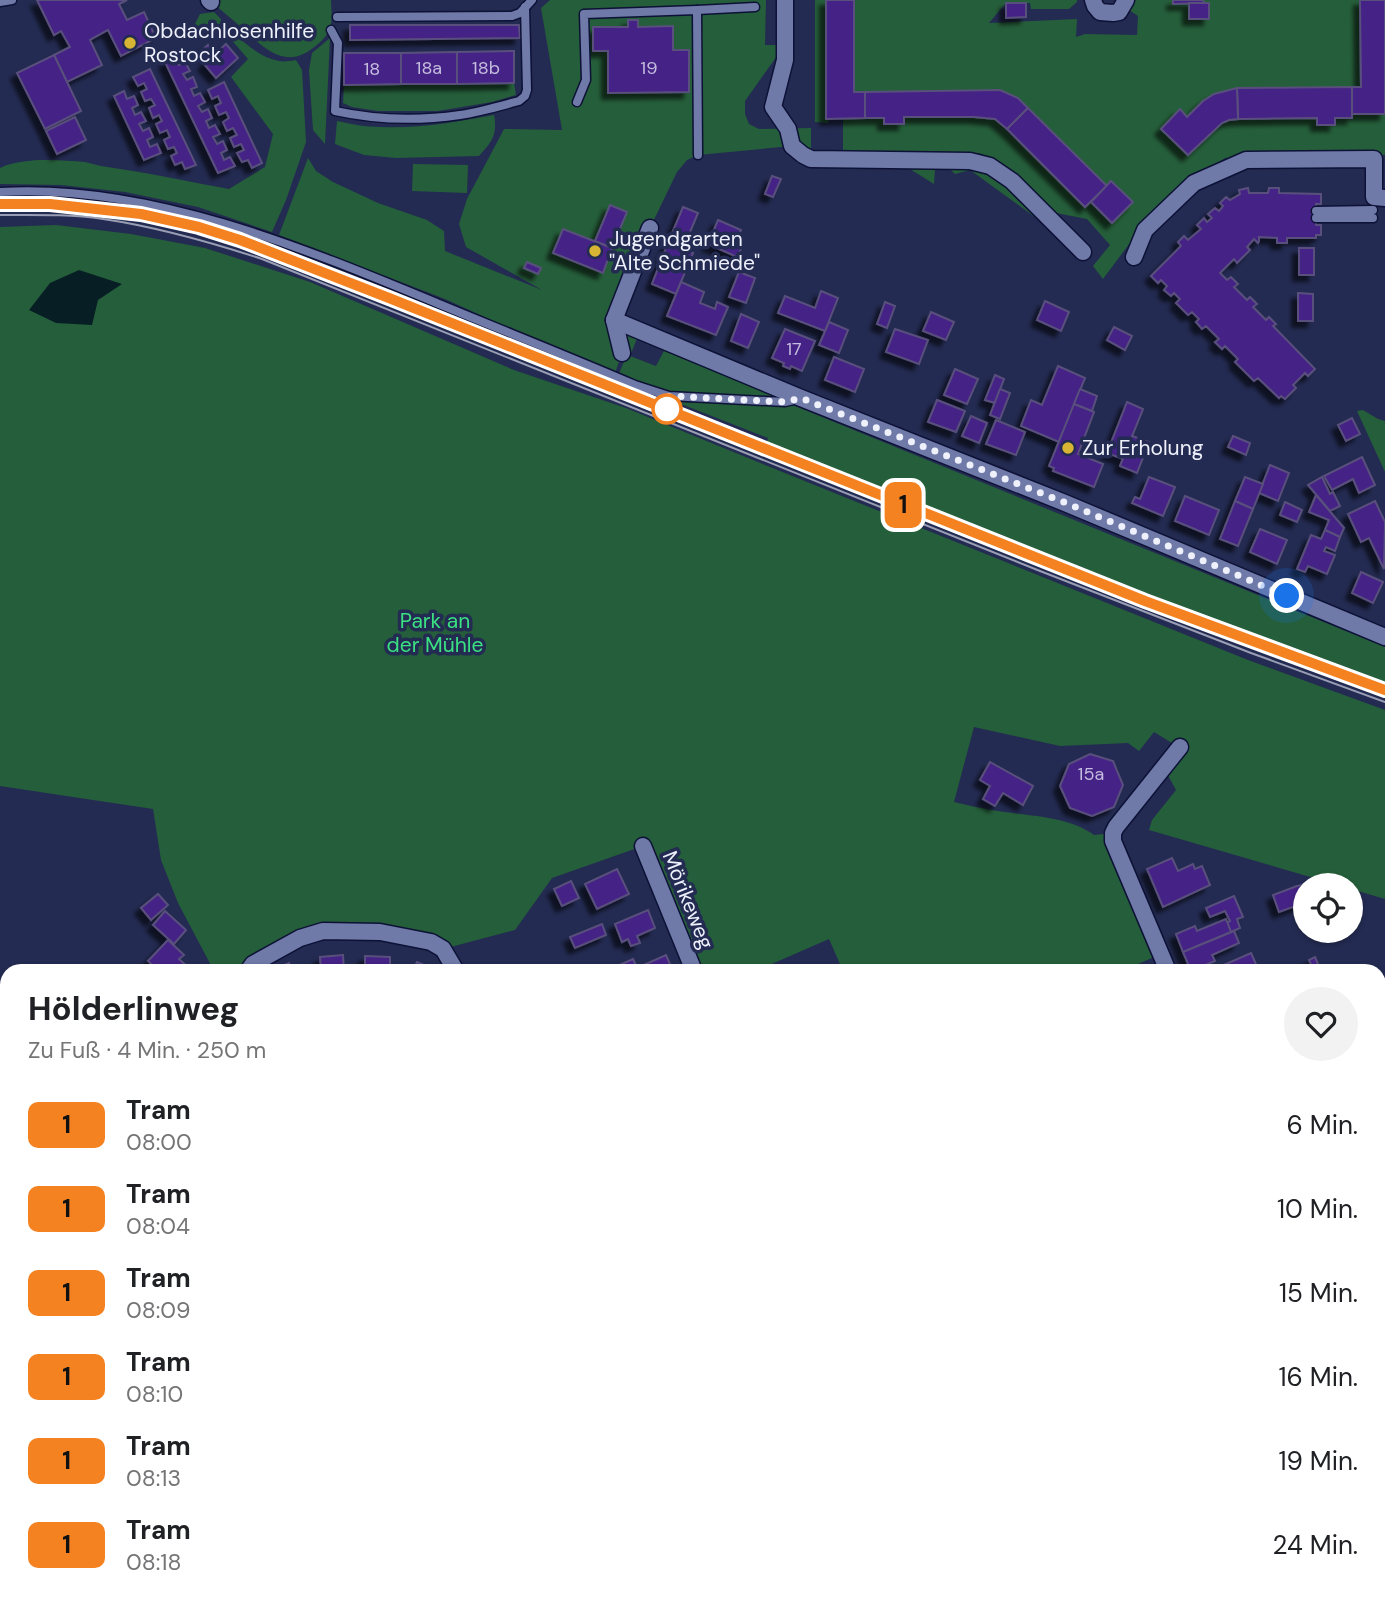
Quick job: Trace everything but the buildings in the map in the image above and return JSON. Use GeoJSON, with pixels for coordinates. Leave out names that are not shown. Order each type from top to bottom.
{"type":"FeatureCollection","features":[{"type":"Feature","properties":{"kind":"street"},"geometry":{"type":"LineString","coordinates":[[785,0],[785,60],[773,107],[788,129],[792,146],[811,159],[970,161],[990,166],[1012,181],[1083,252]]}},
{"type":"Feature","properties":{"kind":"street"},"geometry":{"type":"LineString","coordinates":[[1093,0],[1100,12],[1113,13],[1119,12],[1126,0]]}},
{"type":"Feature","properties":{"kind":"street"},"geometry":{"type":"LineString","coordinates":[[1134,257],[1145,230],[1194,183],[1246,160],[1374,159],[1374,197],[1385,198]]}},
{"type":"Feature","properties":{"kind":"street"},"geometry":{"type":"LineString","coordinates":[[622,353],[614,320],[650,228]]}},
{"type":"Feature","properties":{"kind":"street"},"geometry":{"type":"LineString","coordinates":[[614,320],[801,398],[1066,503],[1385,637]]}},
{"type":"Feature","properties":{"kind":"street"},"geometry":{"type":"LineString","coordinates":[[1165,964],[1113,836],[1116,827],[1180,747]]}},
{"type":"Feature","properties":{"kind":"street","name":"Mörikeweg"},"geometry":{"type":"LineString","coordinates":[[643,845],[691,964]]}},
{"type":"Feature","properties":{"kind":"street"},"geometry":{"type":"LineString","coordinates":[[253,964],[300,938],[323,931],[380,932],[431,942],[443,949],[452,964]]}},
{"type":"Feature","properties":{"kind":"lane"},"geometry":{"type":"LineString","coordinates":[[0,2],[12,0]]}},
{"type":"Feature","properties":{"kind":"lane"},"geometry":{"type":"LineString","coordinates":[[337,18],[512,16],[520,13],[532,0]]}},
{"type":"Feature","properties":{"kind":"lane"},"geometry":{"type":"LineString","coordinates":[[331,30],[338,43],[335,111],[389,119],[462,115],[519,101],[525,96],[525,7]]}},
{"type":"Feature","properties":{"kind":"lane"},"geometry":{"type":"LineString","coordinates":[[577,102],[586,80],[584,14],[755,7]]}},
{"type":"Feature","properties":{"kind":"lane"},"geometry":{"type":"LineString","coordinates":[[697,10],[698,155]]}},
{"type":"Feature","properties":{"kind":"lane"},"geometry":{"type":"LineString","coordinates":[[0,192],[69,192],[210,219],[274,239],[387,282],[635,385],[669,396],[785,402],[801,398]]}},
{"type":"Feature","properties":{"kind":"lane"},"geometry":{"type":"LineString","coordinates":[[1316,214],[1373,214]]}},
{"type":"Feature","properties":{"kind":"green space"},"geometry":{"type":"Polygon","coordinates":[[[209,0],[331,0],[330,27],[325,37],[313,48],[303,54],[284,57],[259,43],[209,0]]]}},
{"type":"Feature","properties":{"kind":"green space"},"geometry":{"type":"Polygon","coordinates":[[[550,0],[766,0],[765,45],[777,45],[777,56],[745,101],[745,114],[749,124],[759,129],[811,128],[811,159],[792,146],[698,155],[687,160],[677,172],[650,228],[614,320],[622,353],[614,376],[445,299],[279,235],[308,158],[316,171],[333,182],[378,203],[427,220],[444,231],[445,251],[542,290],[466,247],[459,224],[467,199],[504,129],[562,130],[541,8],[550,0]]]}},
{"type":"Feature","properties":{"kind":"green space"},"geometry":{"type":"Polygon","coordinates":[[[815,0],[826,0],[828,123],[815,122],[815,0]]]}},
{"type":"Feature","properties":{"kind":"green space"},"geometry":{"type":"Polygon","coordinates":[[[854,0],[1077,0],[1069,9],[1031,9],[1030,3],[1006,3],[989,23],[1077,19],[1076,37],[1085,34],[1137,35],[1138,16],[1123,6],[1126,0],[1173,0],[1173,3],[1189,3],[1190,19],[1209,18],[1209,4],[1203,0],[1360,0],[1361,87],[1237,88],[1214,94],[1187,117],[1162,129],[1188,155],[1222,123],[1229,120],[1317,118],[1317,125],[1334,125],[1335,118],[1352,118],[1352,114],[1385,114],[1385,155],[1225,158],[1218,163],[1218,173],[1147,220],[1103,279],[1093,266],[1110,245],[1087,219],[1051,212],[1010,170],[995,159],[979,153],[843,154],[843,118],[884,118],[884,124],[904,124],[904,117],[995,119],[1085,207],[1091,202],[1112,223],[1132,202],[1111,181],[1107,186],[1018,98],[1000,90],[854,92],[854,0]]]}},
{"type":"Feature","properties":{"kind":"green space"},"geometry":{"type":"Polygon","coordinates":[[[214,12],[260,54],[279,61],[296,60],[302,70],[306,142],[272,232],[198,207],[125,192],[61,185],[0,184],[0,168],[30,161],[85,162],[229,189],[265,167],[273,134],[231,77],[248,59],[229,37],[187,40],[200,14],[214,12]]]}},
{"type":"Feature","properties":{"kind":"green space"},"geometry":{"type":"Polygon","coordinates":[[[330,38],[325,144],[313,130],[309,70],[312,53],[330,38]]]}},
{"type":"Feature","properties":{"kind":"green space"},"geometry":{"type":"Polygon","coordinates":[[[514,83],[516,95],[438,111],[378,111],[343,103],[344,85],[514,83]]]}},
{"type":"Feature","properties":{"kind":"green space"},"geometry":{"type":"Polygon","coordinates":[[[494,115],[495,128],[492,138],[479,156],[396,158],[364,155],[335,144],[337,121],[369,126],[409,127],[494,115]]]}},
{"type":"Feature","properties":{"kind":"green space"},"geometry":{"type":"Polygon","coordinates":[[[894,159],[990,166],[1050,228],[970,170],[955,174],[950,169],[935,169],[934,184],[894,159]]]}},
{"type":"Feature","properties":{"kind":"green space"},"geometry":{"type":"Polygon","coordinates":[[[413,164],[468,165],[467,193],[412,191],[413,164]]]}},
{"type":"Feature","properties":{"kind":"green space","name":"Park an der Mühle"},"geometry":{"type":"Polygon","coordinates":[[[56,225],[131,234],[205,248],[310,282],[514,370],[626,408],[1248,660],[1385,710],[1385,899],[1363,893],[1363,873],[1297,873],[1149,830],[1152,820],[1176,790],[1164,768],[1180,748],[1154,732],[1139,751],[1128,743],[1060,746],[974,727],[954,802],[1059,820],[1083,828],[1094,835],[1113,833],[1161,954],[1138,964],[840,964],[829,939],[772,964],[691,964],[643,846],[552,878],[515,930],[443,949],[323,931],[261,964],[210,964],[178,903],[161,860],[153,809],[0,786],[0,227],[56,225]]]}},
{"type":"Feature","properties":{"kind":"green space"},"geometry":{"type":"Polygon","coordinates":[[[622,328],[638,336],[630,356],[656,366],[666,347],[783,399],[669,394],[619,374],[627,353],[622,328]]]}},
{"type":"Feature","properties":{"kind":"green space"},"geometry":{"type":"Polygon","coordinates":[[[676,402],[795,406],[1385,647],[1385,684],[1265,640],[766,445],[768,438],[676,402]]]}},
{"type":"Feature","properties":{"kind":"green space"},"geometry":{"type":"Polygon","coordinates":[[[1363,410],[1385,421],[1385,472],[1357,411],[1363,410]]]}},
{"type":"Feature","properties":{"kind":"shaded area"},"geometry":{"type":"Polygon","coordinates":[[[79,270],[122,284],[98,300],[92,325],[56,323],[29,310],[50,283],[79,270]]]}},
{"type":"Feature","properties":{"kind":"tram line"},"geometry":{"type":"LineString","coordinates":[[0,204],[50,204],[140,213],[240,240],[1119,591]]}},
{"type":"Feature","properties":{"kind":"tram line","name":"1"},"geometry":{"type":"LineString","coordinates":[[0,204],[95,207],[199,227],[240,240],[1145,601],[1385,690]]}},
{"type":"Feature","properties":{"kind":"tram line"},"geometry":{"type":"LineString","coordinates":[[0,215],[77,216],[123,222],[184,236],[262,259],[1040,571],[1385,702]]}},
{"type":"Feature","properties":{"kind":"tram line"},"geometry":{"type":"LineString","coordinates":[[1178,613],[1385,690]]}},
{"type":"Feature","properties":{"kind":"place","name":"Obdachlosenhilfe Rostock"},"geometry":{"type":"Point","coordinates":[130,43]}},
{"type":"Feature","properties":{"kind":"place","name":"Jugendgarten \"Alte Schmiede\""},"geometry":{"type":"Point","coordinates":[595,251]}},
{"type":"Feature","properties":{"kind":"place","name":"Zur Erholung"},"geometry":{"type":"Point","coordinates":[1068,448]}},
{"type":"Feature","properties":{"kind":"route"},"geometry":{"type":"LineString","coordinates":[[667,409],[669,396],[785,402],[801,398],[1066,503],[1287,596]]}}]}
